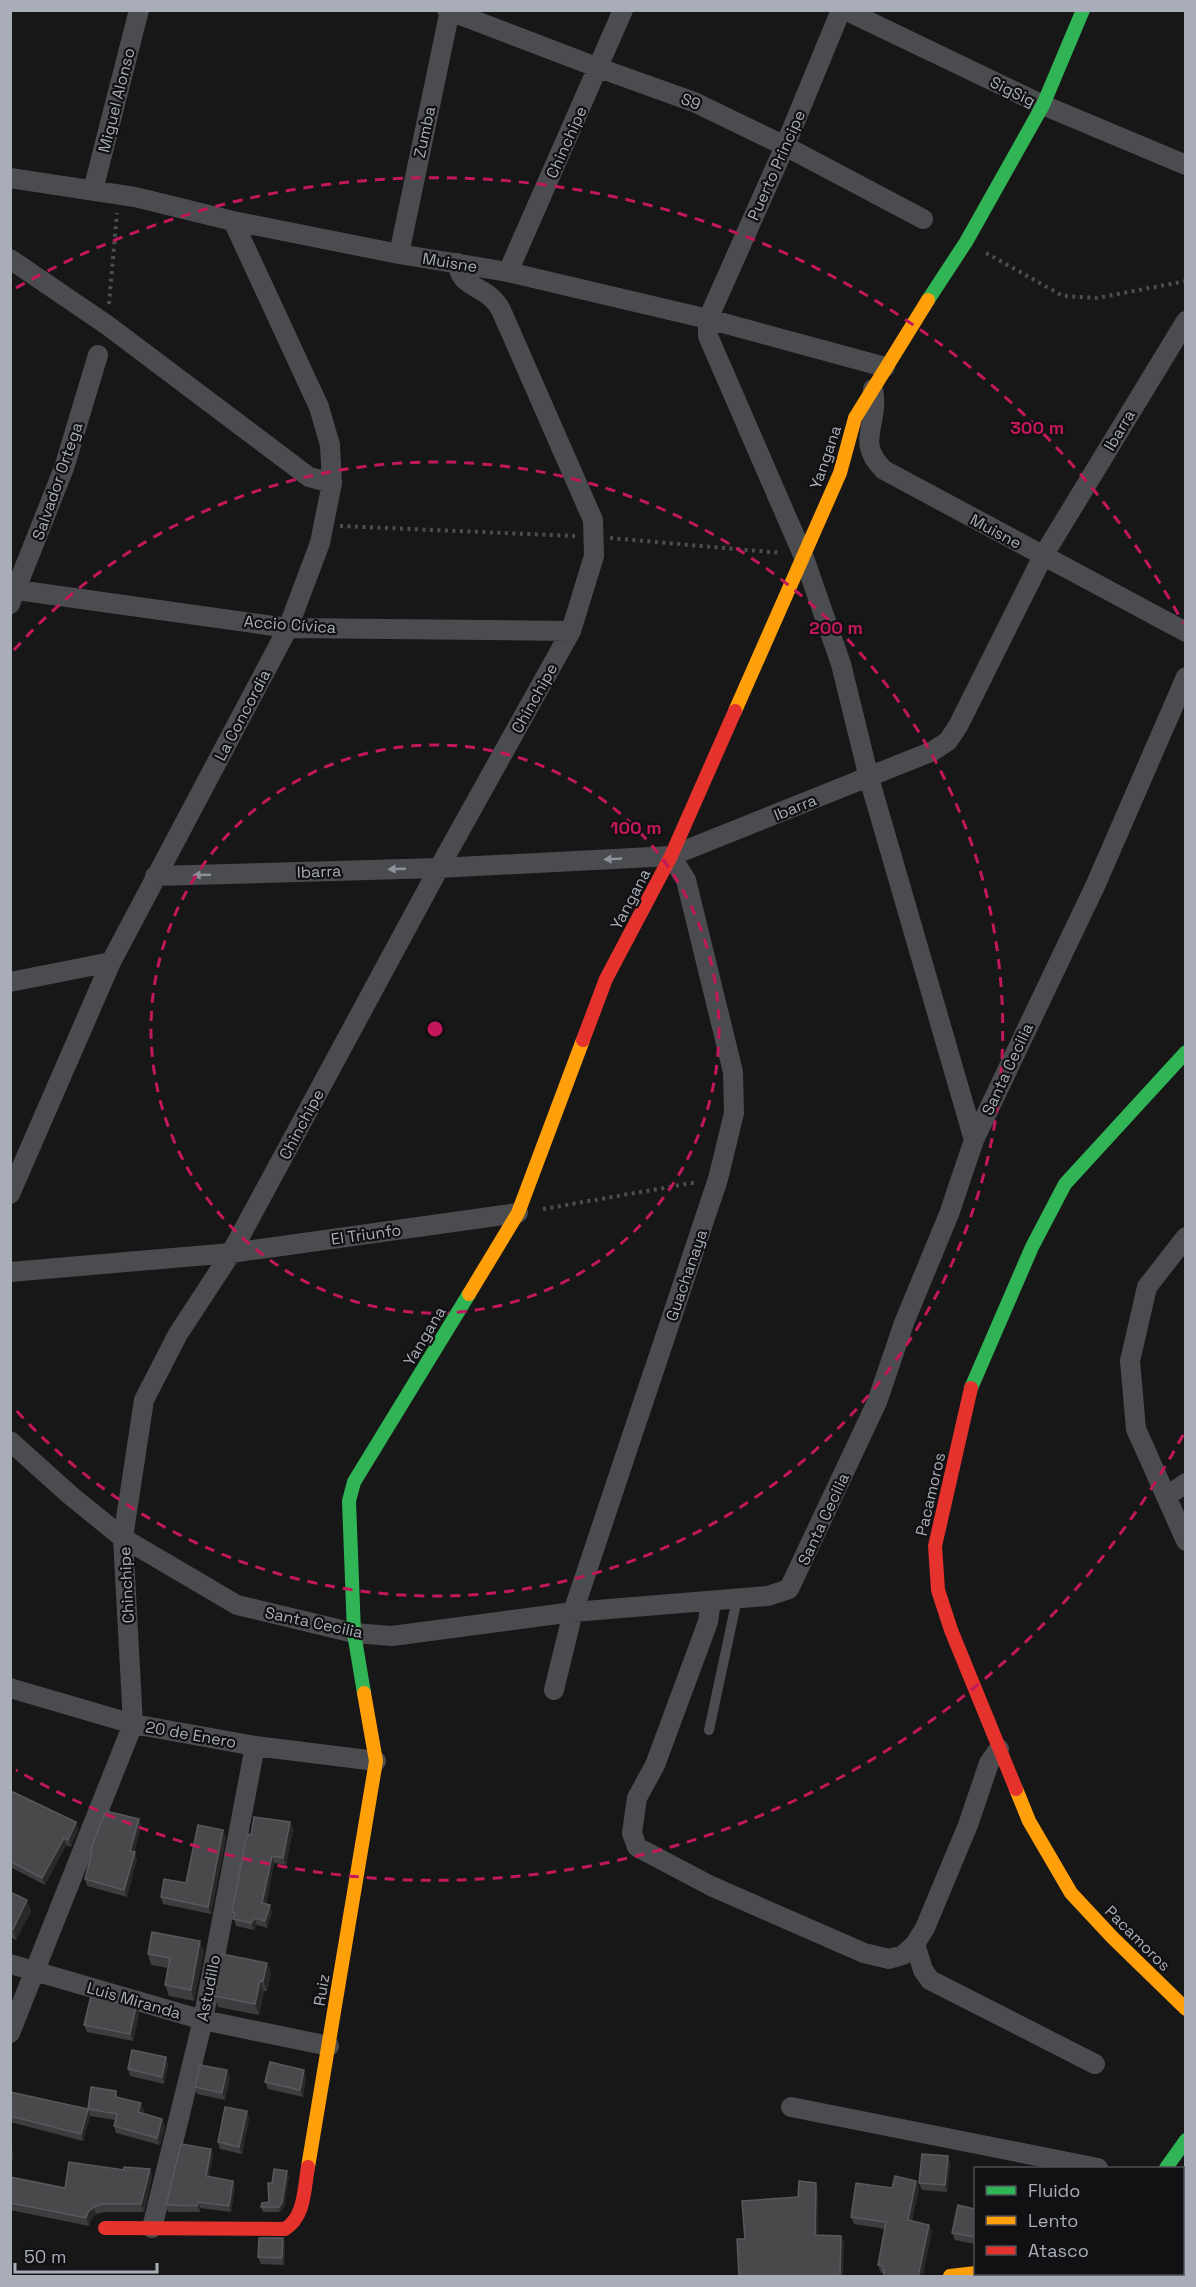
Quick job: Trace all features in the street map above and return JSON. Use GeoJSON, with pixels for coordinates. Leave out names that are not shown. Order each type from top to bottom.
{"type":"FeatureCollection","features":[{"type":"Feature","properties":{"kind":"street","name":"Miguel Alonso"},"geometry":{"type":"LineString","coordinates":[[93,190],[139,10]]}},
{"type":"Feature","properties":{"kind":"street","name":"Chinchipe"},"geometry":{"type":"LineString","coordinates":[[508,272],[623,10]]}},
{"type":"Feature","properties":{"kind":"street","name":"SigSig"},"geometry":{"type":"LineString","coordinates":[[843,10],[1042,105],[1185,165]]}},
{"type":"Feature","properties":{"kind":"street","name":"Puerto Principe"},"geometry":{"type":"LineString","coordinates":[[708,319],[843,10]]}},
{"type":"Feature","properties":{"kind":"street","name":"Yangana"},"geometry":{"type":"LineString","coordinates":[[376,1761],[354,1633],[349,1501],[354,1482],[518,1213],[606,979],[671,856],[840,473],[855,418],[966,242],[1042,105],[1083,10]]}},
{"type":"Feature","properties":{"kind":"street","name":"S9"},"geometry":{"type":"LineString","coordinates":[[449,11],[694,102],[785,146],[923,219]]}},
{"type":"Feature","properties":{"kind":"street","name":"Zumba"},"geometry":{"type":"LineString","coordinates":[[399,254],[449,11]]}},
{"type":"Feature","properties":{"kind":"street","name":"Muisne"},"geometry":{"type":"LineString","coordinates":[[10,178],[118,194],[233,221],[399,254],[508,272],[708,319],[885,368]]}},
{"type":"Feature","properties":{"kind":"street","name":"La Concordia"},"geometry":{"type":"LineString","coordinates":[[10,1194],[111,962],[288,628],[320,543],[332,483],[330,445],[319,407],[233,221]]}},
{"type":"Feature","properties":{"kind":"street"},"geometry":{"type":"LineString","coordinates":[[10,259],[107,325],[309,477],[332,483]]}},
{"type":"Feature","properties":{"kind":"street","name":"Chinchipe"},"geometry":{"type":"LineString","coordinates":[[10,2033],[133,1724],[123,1538],[144,1400],[178,1334],[231,1253],[439,868],[571,631],[594,556],[593,520],[496,299],[463,280],[459,273],[458,262]]}},
{"type":"Feature","properties":{"kind":"street"},"geometry":{"type":"LineString","coordinates":[[708,319],[708,336],[803,555],[841,664],[870,778],[974,1140]]}},
{"type":"Feature","properties":{"kind":"street","name":"Ibarra"},"geometry":{"type":"LineString","coordinates":[[155,876],[439,868],[671,856],[933,751],[948,741],[958,726],[1043,556],[1185,321]]}},
{"type":"Feature","properties":{"kind":"street","name":"Salvador Ortega"},"geometry":{"type":"LineString","coordinates":[[13,594],[64,468],[98,355]]}},
{"type":"Feature","properties":{"kind":"street","name":"Muisne"},"geometry":{"type":"LineString","coordinates":[[873,389],[874,411],[868,442],[872,458],[884,470],[1185,632]]}},
{"type":"Feature","properties":{"kind":"street","name":"Accio Cívica"},"geometry":{"type":"LineString","coordinates":[[13,594],[288,628],[571,631]]}},
{"type":"Feature","properties":{"kind":"street","name":"Santa Cecilia"},"geometry":{"type":"LineString","coordinates":[[10,1441],[70,1495],[123,1538],[237,1605],[354,1633],[392,1636],[573,1612],[768,1596],[789,1589],[877,1402],[904,1323],[949,1214],[974,1140],[1096,884],[1185,677]]}},
{"type":"Feature","properties":{"kind":"street","name":"Guachanaya"},"geometry":{"type":"LineString","coordinates":[[554,1690],[573,1612],[718,1179],[734,1113],[733,1072],[686,880],[671,856]]}},
{"type":"Feature","properties":{"kind":"street"},"geometry":{"type":"LineString","coordinates":[[10,982],[111,962]]}},
{"type":"Feature","properties":{"kind":"street","name":"Pacamoros"},"geometry":{"type":"LineString","coordinates":[[1185,1052],[1065,1185],[1032,1246],[970,1391],[935,1546],[938,1590],[951,1630],[1029,1821],[1071,1893],[1185,2009]]}},
{"type":"Feature","properties":{"kind":"street","name":"El Triunfo"},"geometry":{"type":"LineString","coordinates":[[10,1272],[231,1253],[518,1213]]}},
{"type":"Feature","properties":{"kind":"street"},"geometry":{"type":"LineString","coordinates":[[1185,1236],[1147,1287],[1130,1361],[1136,1429],[1185,1541]]}},
{"type":"Feature","properties":{"kind":"street"},"geometry":{"type":"LineString","coordinates":[[1167,1496],[1185,1483]]}},
{"type":"Feature","properties":{"kind":"street"},"geometry":{"type":"LineString","coordinates":[[711,1601],[708,1622],[655,1765],[637,1798],[632,1833],[637,1847],[711,1886],[864,1953],[889,1959],[903,1955],[915,1944],[925,1928],[968,1825],[989,1763],[999,1749]]}},
{"type":"Feature","properties":{"kind":"street","name":"20 de Enero"},"geometry":{"type":"LineString","coordinates":[[10,1688],[133,1724],[255,1746],[376,1761]]}},
{"type":"Feature","properties":{"kind":"street","name":"Astudillo"},"geometry":{"type":"LineString","coordinates":[[152,2228],[202,2020],[255,1746]]}},
{"type":"Feature","properties":{"kind":"street","name":"Ruiz"},"geometry":{"type":"LineString","coordinates":[[152,2228],[285,2229],[295,2223],[300,2212],[376,1761]]}},
{"type":"Feature","properties":{"kind":"street"},"geometry":{"type":"LineString","coordinates":[[915,1944],[923,1970],[930,1980],[1095,2064]]}},
{"type":"Feature","properties":{"kind":"street","name":"Luis Miranda"},"geometry":{"type":"LineString","coordinates":[[10,1964],[202,2020],[329,2046]]}},
{"type":"Feature","properties":{"kind":"street"},"geometry":{"type":"LineString","coordinates":[[791,2107],[1088,2167]]}},
{"type":"Feature","properties":{"kind":"street"},"geometry":{"type":"LineString","coordinates":[[1167,2167],[1185,2140]]}},
{"type":"Feature","properties":{"kind":"street"},"geometry":{"type":"LineString","coordinates":[[105,2228],[152,2228]]}},
{"type":"Feature","properties":{"kind":"lane"},"geometry":{"type":"LineString","coordinates":[[709,1730],[737,1599]]}},
{"type":"Feature","properties":{"kind":"path"},"geometry":{"type":"LineString","coordinates":[[107,325],[118,194]]}},
{"type":"Feature","properties":{"kind":"path"},"geometry":{"type":"LineString","coordinates":[[966,242],[1063,296],[1097,298],[1185,281]]}},
{"type":"Feature","properties":{"kind":"path"},"geometry":{"type":"LineString","coordinates":[[323,526],[595,536],[803,555]]}},
{"type":"Feature","properties":{"kind":"path"},"geometry":{"type":"LineString","coordinates":[[518,1213],[718,1179]]}},
{"type":"Feature","properties":{"kind":"building"},"geometry":{"type":"Polygon","coordinates":[[[13,1792],[76,1822],[68,1840],[64,1838],[42,1878],[10,1861],[10,1795],[13,1792]]]}},
{"type":"Feature","properties":{"kind":"building"},"geometry":{"type":"Polygon","coordinates":[[[106,1811],[139,1819],[130,1851],[135,1852],[124,1890],[85,1879],[92,1852],[90,1851],[106,1811]]]}},
{"type":"Feature","properties":{"kind":"building"},"geometry":{"type":"Polygon","coordinates":[[[254,1817],[290,1822],[283,1858],[272,1856],[262,1903],[270,1905],[265,1921],[255,1918],[251,1923],[233,1919],[235,1913],[232,1912],[247,1834],[251,1835],[254,1817]]]}},
{"type":"Feature","properties":{"kind":"building"},"geometry":{"type":"Polygon","coordinates":[[[198,1825],[223,1830],[208,1907],[161,1897],[164,1879],[186,1883],[198,1825]]]}},
{"type":"Feature","properties":{"kind":"building"},"geometry":{"type":"Polygon","coordinates":[[[10,1892],[27,1900],[13,1929],[10,1928],[10,1892]]]}},
{"type":"Feature","properties":{"kind":"building"},"geometry":{"type":"Polygon","coordinates":[[[152,1932],[200,1941],[191,1990],[165,1985],[170,1958],[148,1954],[152,1932]]]}},
{"type":"Feature","properties":{"kind":"building"},"geometry":{"type":"Polygon","coordinates":[[[222,1954],[267,1963],[263,1981],[260,1980],[255,2004],[214,1996],[222,1954]]]}},
{"type":"Feature","properties":{"kind":"building"},"geometry":{"type":"Polygon","coordinates":[[[91,1996],[136,2007],[130,2034],[84,2025],[91,1996]]]}},
{"type":"Feature","properties":{"kind":"building"},"geometry":{"type":"Polygon","coordinates":[[[132,2050],[166,2057],[162,2077],[128,2069],[132,2050]]]}},
{"type":"Feature","properties":{"kind":"building"},"geometry":{"type":"Polygon","coordinates":[[[270,2062],[304,2070],[300,2090],[265,2082],[270,2062]]]}},
{"type":"Feature","properties":{"kind":"building"},"geometry":{"type":"Polygon","coordinates":[[[200,2065],[227,2070],[222,2093],[195,2087],[200,2065]]]}},
{"type":"Feature","properties":{"kind":"building"},"geometry":{"type":"Polygon","coordinates":[[[91,2087],[116,2091],[116,2097],[141,2103],[138,2112],[162,2119],[157,2138],[114,2126],[117,2114],[88,2109],[91,2087]]]}},
{"type":"Feature","properties":{"kind":"building"},"geometry":{"type":"Polygon","coordinates":[[[10,2092],[88,2109],[81,2134],[10,2116],[10,2092]]]}},
{"type":"Feature","properties":{"kind":"building"},"geometry":{"type":"Polygon","coordinates":[[[225,2107],[247,2111],[239,2147],[218,2142],[225,2107]]]}},
{"type":"Feature","properties":{"kind":"building"},"geometry":{"type":"Polygon","coordinates":[[[181,2144],[211,2149],[206,2176],[233,2181],[229,2206],[198,2202],[197,2206],[166,2205],[181,2144]]]}},
{"type":"Feature","properties":{"kind":"building"},"geometry":{"type":"Polygon","coordinates":[[[922,2154],[948,2156],[945,2185],[919,2183],[922,2154]]]}},
{"type":"Feature","properties":{"kind":"building"},"geometry":{"type":"Polygon","coordinates":[[[69,2162],[124,2170],[124,2167],[150,2169],[141,2204],[102,2204],[88,2212],[86,2218],[10,2203],[10,2177],[65,2188],[69,2162]]]}},
{"type":"Feature","properties":{"kind":"building"},"geometry":{"type":"Polygon","coordinates":[[[274,2169],[287,2171],[282,2202],[279,2207],[261,2207],[262,2203],[269,2202],[268,2183],[272,2183],[274,2169]]]}},
{"type":"Feature","properties":{"kind":"building"},"geometry":{"type":"Polygon","coordinates":[[[895,2176],[916,2181],[908,2220],[929,2225],[918,2277],[884,2277],[883,2266],[878,2265],[886,2222],[851,2217],[856,2183],[892,2188],[895,2176]]]}},
{"type":"Feature","properties":{"kind":"building"},"geometry":{"type":"Polygon","coordinates":[[[799,2181],[816,2183],[815,2235],[841,2236],[840,2276],[739,2277],[737,2239],[745,2239],[742,2201],[798,2197],[799,2181]]]}},
{"type":"Feature","properties":{"kind":"building"},"geometry":{"type":"Polygon","coordinates":[[[958,2205],[974,2209],[974,2237],[952,2233],[958,2205]]]}},
{"type":"Feature","properties":{"kind":"building"},"geometry":{"type":"Polygon","coordinates":[[[259,2238],[283,2238],[282,2258],[258,2257],[259,2238]]]}},
{"type":"Feature","properties":{"kind":"building"},"geometry":{"type":"Polygon","coordinates":[[[1007,2275],[1013,2275],[1013,2277],[994,2277],[1007,2275]]]}},
{"type":"Feature","properties":{"kind":"building"},"geometry":{"type":"Polygon","coordinates":[[[1043,2275],[1064,2275],[1065,2277],[1043,2277],[1043,2275]]]}},
{"type":"Feature","properties":{"kind":"traffic: fast"},"geometry":{"type":"LineString","coordinates":[[928,300],[966,242],[1043,105],[1083,10]]}},
{"type":"Feature","properties":{"kind":"traffic: fast"},"geometry":{"type":"LineString","coordinates":[[971,1388],[1032,1247],[1065,1184],[1186,1052]]}},
{"type":"Feature","properties":{"kind":"traffic: fast"},"geometry":{"type":"LineString","coordinates":[[364,1693],[354,1633],[349,1501],[354,1482],[469,1294]]}},
{"type":"Feature","properties":{"kind":"traffic: fast"},"geometry":{"type":"LineString","coordinates":[[1167,2167],[1186,2140]]}},
{"type":"Feature","properties":{"kind":"traffic: slow"},"geometry":{"type":"LineString","coordinates":[[735,711],[840,473],[855,418],[928,300]]}},
{"type":"Feature","properties":{"kind":"traffic: slow"},"geometry":{"type":"LineString","coordinates":[[469,1294],[518,1213],[583,1040]]}},
{"type":"Feature","properties":{"kind":"traffic: slow"},"geometry":{"type":"LineString","coordinates":[[308,2167],[376,1761],[364,1693]]}},
{"type":"Feature","properties":{"kind":"traffic: slow"},"geometry":{"type":"LineString","coordinates":[[1016,1789],[1029,1821],[1071,1893],[1112,1937],[1186,2009]]}},
{"type":"Feature","properties":{"kind":"traffic: slow"},"geometry":{"type":"LineString","coordinates":[[950,2276],[974,2273]]}},
{"type":"Feature","properties":{"kind":"traffic: jam"},"geometry":{"type":"LineString","coordinates":[[583,1040],[606,979],[671,856],[735,711]]}},
{"type":"Feature","properties":{"kind":"traffic: jam"},"geometry":{"type":"LineString","coordinates":[[971,1388],[935,1546],[938,1590],[951,1630],[1016,1789]]}},
{"type":"Feature","properties":{"kind":"traffic: jam"},"geometry":{"type":"LineString","coordinates":[[105,2228],[285,2229],[292,2224],[300,2210],[308,2167]]}}]}
